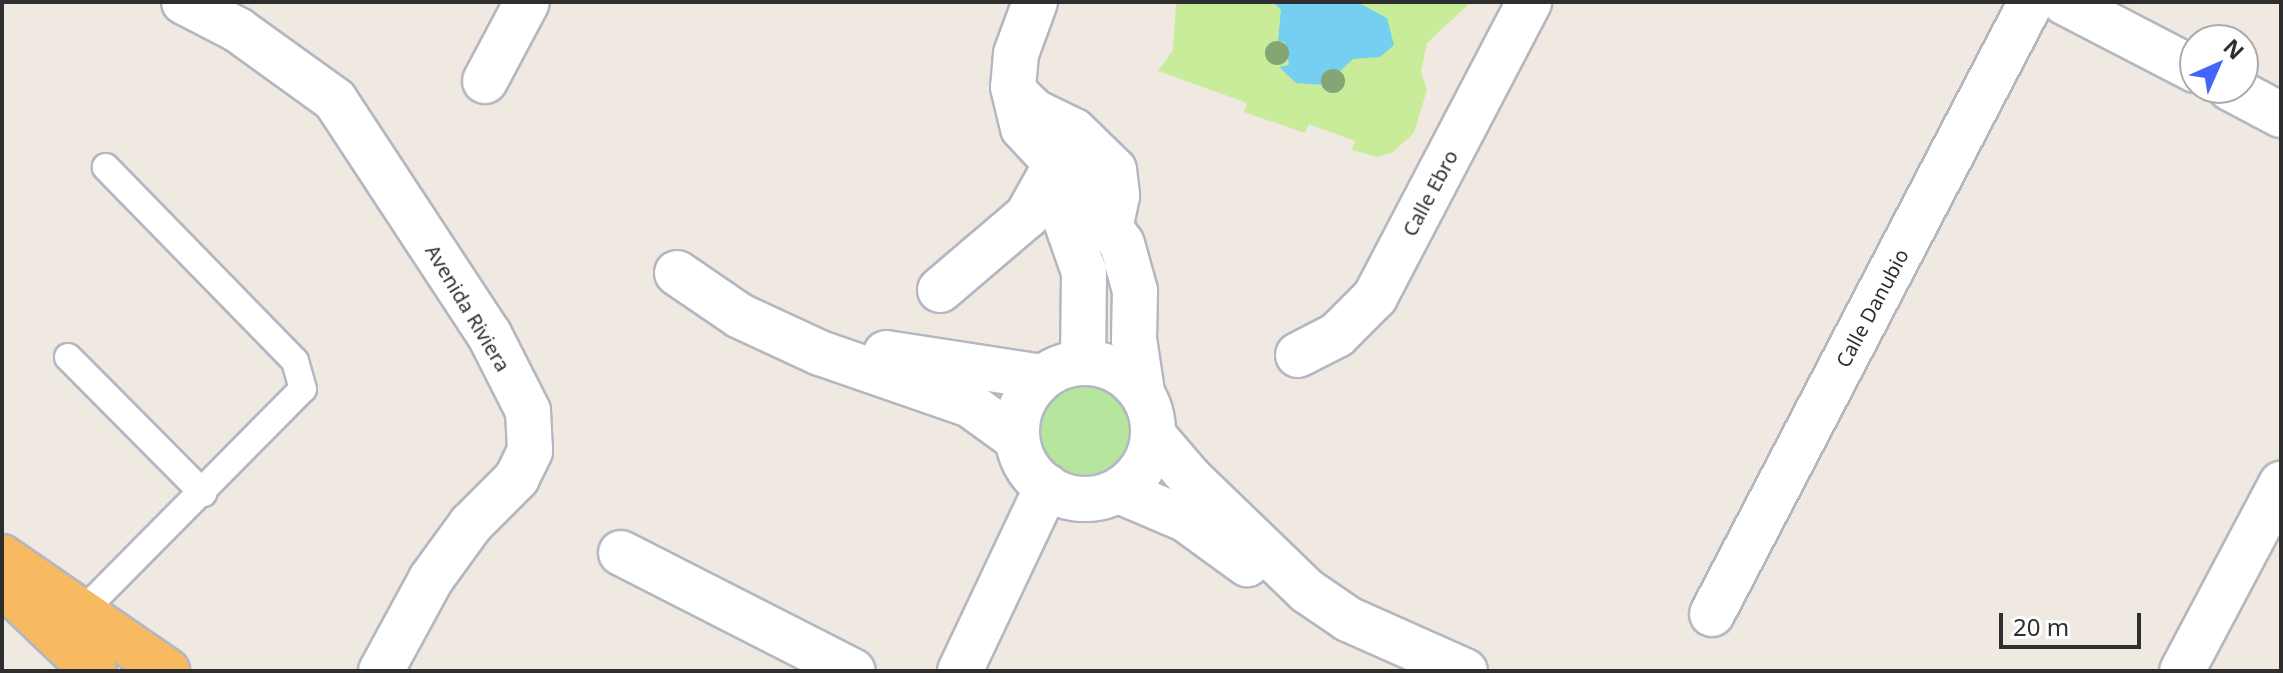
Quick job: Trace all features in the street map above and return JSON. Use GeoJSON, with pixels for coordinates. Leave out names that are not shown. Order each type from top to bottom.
{"type":"FeatureCollection","features":[{"type":"Feature","properties":{"kind":"highway"},"geometry":{"type":"LineString","coordinates":[[2,557],[167,671]]}},
{"type":"Feature","properties":{"kind":"highway"},"geometry":{"type":"LineString","coordinates":[[2,583],[94,671]]}},
{"type":"Feature","properties":{"kind":"street","name":"Avenida Riviera"},"geometry":{"type":"LineString","coordinates":[[184,2],[238,30],[335,100],[489,334],[528,411],[530,451],[517,478],[471,524],[431,579],[381,671]]}},
{"type":"Feature","properties":{"kind":"street"},"geometry":{"type":"LineString","coordinates":[[485,81],[527,2]]}},
{"type":"Feature","properties":{"kind":"street"},"geometry":{"type":"LineString","coordinates":[[1035,2],[1016,54],[1015,93],[1023,128],[1122,244],[1135,291],[1134,339],[1142,392],[1152,413],[1154,436],[1149,457],[1119,491]]}},
{"type":"Feature","properties":{"kind":"street","name":"Calle Ebro"},"geometry":{"type":"LineString","coordinates":[[1298,355],[1337,335],[1375,297],[1529,2]]}},
{"type":"Feature","properties":{"kind":"street","name":"Calle Danubio"},"geometry":{"type":"LineString","coordinates":[[1712,614],[2031,2]]}},
{"type":"Feature","properties":{"kind":"street"},"geometry":{"type":"LineString","coordinates":[[2064,2],[2179,62]]}},
{"type":"Feature","properties":{"kind":"street"},"geometry":{"type":"LineString","coordinates":[[1015,93],[1035,112],[1074,131],[1114,170],[1117,196],[1110,228]]}},
{"type":"Feature","properties":{"kind":"street"},"geometry":{"type":"LineString","coordinates":[[2259,103],[2281,115]]}},
{"type":"Feature","properties":{"kind":"street"},"geometry":{"type":"LineString","coordinates":[[940,290],[1027,216],[1055,166]]}},
{"type":"Feature","properties":{"kind":"street"},"geometry":{"type":"LineString","coordinates":[[1055,166],[1061,207],[1084,272],[1083,362]]}},
{"type":"Feature","properties":{"kind":"street"},"geometry":{"type":"LineString","coordinates":[[677,273],[740,316],[820,353],[970,405],[1016,438]]}},
{"type":"Feature","properties":{"kind":"street"},"geometry":{"type":"LineString","coordinates":[[820,353],[862,349],[1042,377]]}},
{"type":"Feature","properties":{"kind":"street"},"geometry":{"type":"LineString","coordinates":[[1142,392],[1106,365],[1083,362],[1061,365],[1042,377],[1027,394],[1016,438],[1022,459],[1047,487],[1075,499],[1119,491],[1185,519],[1259,573],[1307,591]]}},
{"type":"Feature","properties":{"kind":"street"},"geometry":{"type":"LineString","coordinates":[[1154,436],[1190,478],[1307,591],[1348,619],[1465,671]]}},
{"type":"Feature","properties":{"kind":"street"},"geometry":{"type":"LineString","coordinates":[[2182,671],[2281,484]]}},
{"type":"Feature","properties":{"kind":"street"},"geometry":{"type":"LineString","coordinates":[[960,671],[1047,487]]}},
{"type":"Feature","properties":{"kind":"street"},"geometry":{"type":"LineString","coordinates":[[621,553],[853,671]]}},
{"type":"Feature","properties":{"kind":"lane"},"geometry":{"type":"LineString","coordinates":[[81,613],[295,402],[303,389],[295,361],[106,167]]}},
{"type":"Feature","properties":{"kind":"lane"},"geometry":{"type":"LineString","coordinates":[[68,357],[203,493]]}},
{"type":"Feature","properties":{"kind":"green space"},"geometry":{"type":"Polygon","coordinates":[[[1176,2],[1471,2],[1427,43],[1421,71],[1427,90],[1414,133],[1393,152],[1378,157],[1352,150],[1355,141],[1309,124],[1305,133],[1244,112],[1247,103],[1158,71],[1173,50],[1176,2]]]}},
{"type":"Feature","properties":{"kind":"green space"},"geometry":{"type":"Polygon","coordinates":[[[1084,383],[1101,387],[1116,397],[1126,412],[1130,429],[1126,446],[1116,461],[1101,471],[1084,475],[1067,471],[1052,461],[1042,446],[1038,429],[1042,412],[1052,397],[1067,387],[1084,383]]]}},
{"type":"Feature","properties":{"kind":"water"},"geometry":{"type":"Polygon","coordinates":[[[1273,2],[1357,2],[1387,18],[1394,45],[1380,57],[1353,59],[1325,85],[1296,83],[1279,67],[1289,65],[1285,42],[1278,41],[1281,10],[1273,2]]]}}]}
